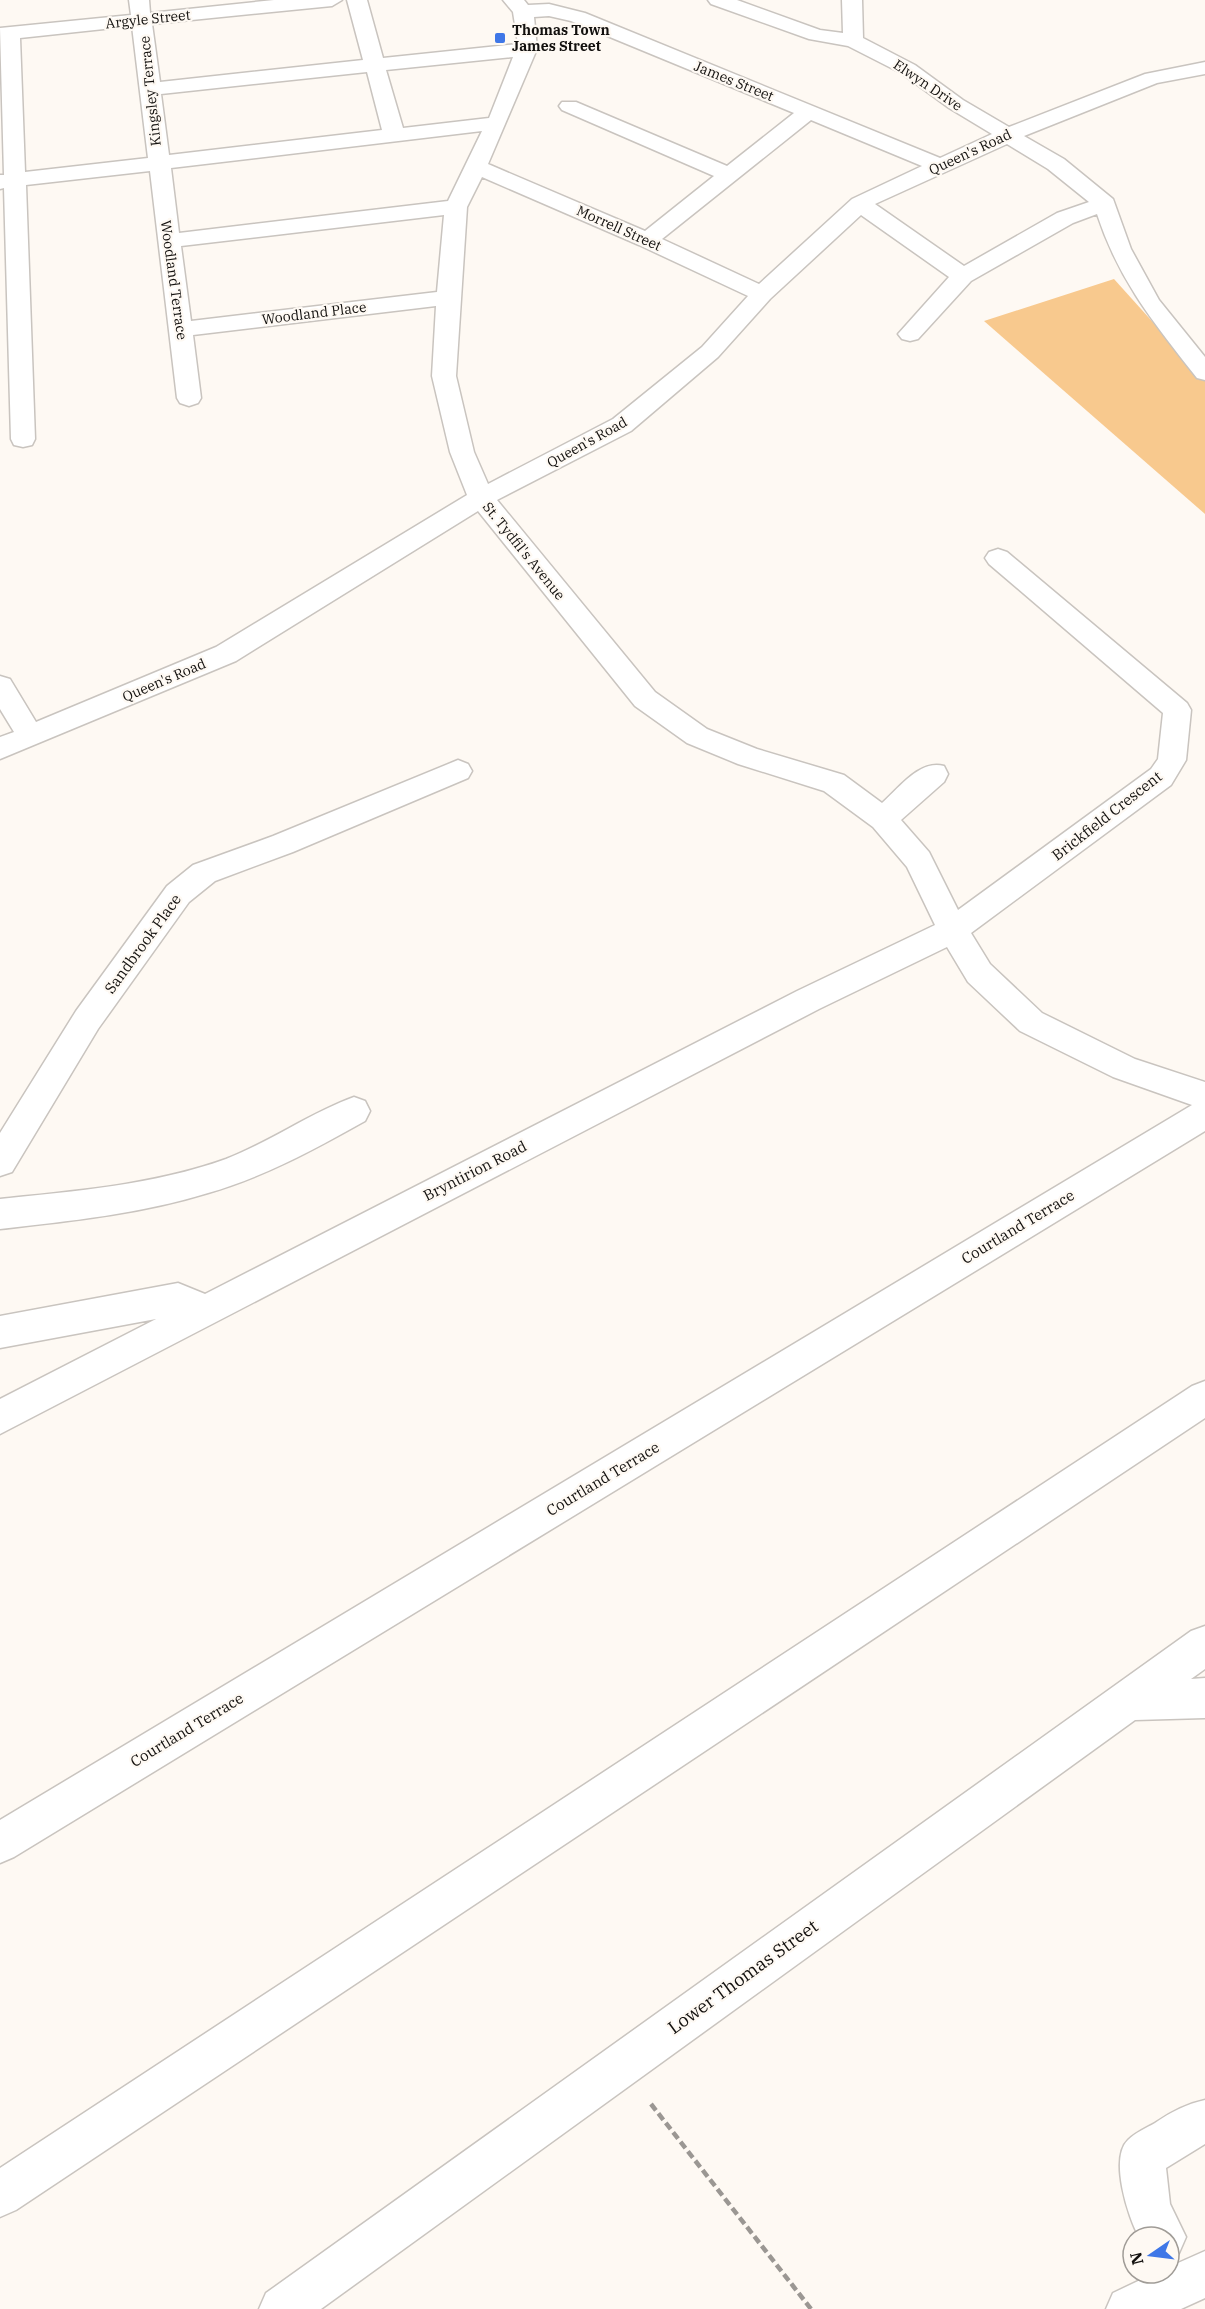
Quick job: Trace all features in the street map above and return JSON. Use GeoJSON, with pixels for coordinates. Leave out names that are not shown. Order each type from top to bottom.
{"type":"FeatureCollection","features":[{"type":"Feature","properties":{"kind":"street","name":"Argyle Street"},"geometry":{"type":"LineString","coordinates":[[5,34],[141,10],[332,0]]}},
{"type":"Feature","properties":{"kind":"street"},"geometry":{"type":"LineString","coordinates":[[357,0],[394,135]]}},
{"type":"Feature","properties":{"kind":"street","name":"Elwyn Drive"},"geometry":{"type":"LineString","coordinates":[[718,0],[816,35],[854,41],[908,69],[1005,135],[1056,164],[1105,204]]}},
{"type":"Feature","properties":{"kind":"street"},"geometry":{"type":"LineString","coordinates":[[852,0],[854,41]]}},
{"type":"Feature","properties":{"kind":"street","name":"St. Tydfil's Avenue"},"geometry":{"type":"LineString","coordinates":[[518,5],[526,49],[497,123],[456,207],[448,298],[444,376],[462,452],[481,498],[645,699],[697,736],[748,757],[834,783],[883,819],[919,860],[953,930],[979,973],[1031,1022],[1124,1068],[1205,1096]]}},
{"type":"Feature","properties":{"kind":"street","name":"James Street"},"geometry":{"type":"LineString","coordinates":[[518,5],[578,17],[941,166]]}},
{"type":"Feature","properties":{"kind":"street","name":"Kingsley Terrace"},"geometry":{"type":"LineString","coordinates":[[141,10],[158,163]]}},
{"type":"Feature","properties":{"kind":"street"},"geometry":{"type":"LineString","coordinates":[[5,34],[7,182],[23,439]]}},
{"type":"Feature","properties":{"kind":"street"},"geometry":{"type":"LineString","coordinates":[[150,89],[526,49]]}},
{"type":"Feature","properties":{"kind":"street","name":"Queen's Road"},"geometry":{"type":"LineString","coordinates":[[0,749],[226,654],[481,498],[622,425],[710,352],[762,294],[860,204],[1005,135],[1044,119],[1152,78],[1205,68]]}},
{"type":"Feature","properties":{"kind":"street"},"geometry":{"type":"LineString","coordinates":[[569,106],[727,174]]}},
{"type":"Feature","properties":{"kind":"street"},"geometry":{"type":"LineString","coordinates":[[647,240],[727,174],[808,112]]}},
{"type":"Feature","properties":{"kind":"street"},"geometry":{"type":"LineString","coordinates":[[7,182],[497,123]]}},
{"type":"Feature","properties":{"kind":"street","name":"Woodland Terrace"},"geometry":{"type":"LineString","coordinates":[[158,163],[189,398]]}},
{"type":"Feature","properties":{"kind":"street","name":"Morrell Street"},"geometry":{"type":"LineString","coordinates":[[475,166],[647,240],[762,294]]}},
{"type":"Feature","properties":{"kind":"street"},"geometry":{"type":"LineString","coordinates":[[860,204],[963,276]]}},
{"type":"Feature","properties":{"kind":"street"},"geometry":{"type":"LineString","coordinates":[[910,334],[963,276],[1065,218],[1105,204],[1120,249],[1149,302],[1205,374]]}},
{"type":"Feature","properties":{"kind":"street"},"geometry":{"type":"LineString","coordinates":[[169,241],[456,207]]}},
{"type":"Feature","properties":{"kind":"street","name":"Woodland Place"},"geometry":{"type":"LineString","coordinates":[[181,329],[448,298]]}},
{"type":"Feature","properties":{"kind":"street","name":"Brickfield Crescent"},"geometry":{"type":"LineString","coordinates":[[953,930],[1161,777],[1172,760],[1177,710],[998,558]]}},
{"type":"Feature","properties":{"kind":"street"},"geometry":{"type":"LineString","coordinates":[[0,686],[31,736]]}},
{"type":"Feature","properties":{"kind":"street","name":"Sandbrook Place"},"geometry":{"type":"LineString","coordinates":[[0,1162],[87,1020],[178,894],[204,873],[283,844],[458,771]]}},
{"type":"Feature","properties":{"kind":"street"},"geometry":{"type":"LineString","coordinates":[[883,819],[934,774]]}},
{"type":"Feature","properties":{"kind":"street","name":"Bryntirion Road"},"geometry":{"type":"LineString","coordinates":[[0,1417],[808,1000],[953,930]]}},
{"type":"Feature","properties":{"kind":"street"},"geometry":{"type":"LineString","coordinates":[[0,1214],[96,1203],[209,1179],[292,1145],[354,1112]]}},
{"type":"Feature","properties":{"kind":"street","name":"Courtland Terrace"},"geometry":{"type":"LineString","coordinates":[[0,1843],[1205,1114]]}},
{"type":"Feature","properties":{"kind":"street"},"geometry":{"type":"LineString","coordinates":[[0,1332],[178,1299],[207,1310]]}},
{"type":"Feature","properties":{"kind":"street"},"geometry":{"type":"LineString","coordinates":[[0,2194],[1205,1398]]}},
{"type":"Feature","properties":{"kind":"street","name":"Lower Thomas Street"},"geometry":{"type":"LineString","coordinates":[[282,2309],[1205,1645]]}},
{"type":"Feature","properties":{"kind":"street"},"geometry":{"type":"LineString","coordinates":[[1129,1700],[1205,1698]]}},
{"type":"Feature","properties":{"kind":"street"},"geometry":{"type":"LineString","coordinates":[[1157,2225],[1148,2208],[1142,2157],[1191,2125],[1205,2122]]}},
{"type":"Feature","properties":{"kind":"street"},"geometry":{"type":"LineString","coordinates":[[1129,2309],[1187,2268]]}},
{"type":"Feature","properties":{"kind":"path"},"geometry":{"type":"LineString","coordinates":[[620,2065],[811,2309]]}},
{"type":"Feature","properties":{"kind":"shaded area"},"geometry":{"type":"Polygon","coordinates":[[[1114,279],[1205,380],[1205,514],[984,321],[1114,279]]]}},
{"type":"Feature","properties":{"kind":"place","name":"Thomas Town James Street"},"geometry":{"type":"Point","coordinates":[500,38]}}]}
